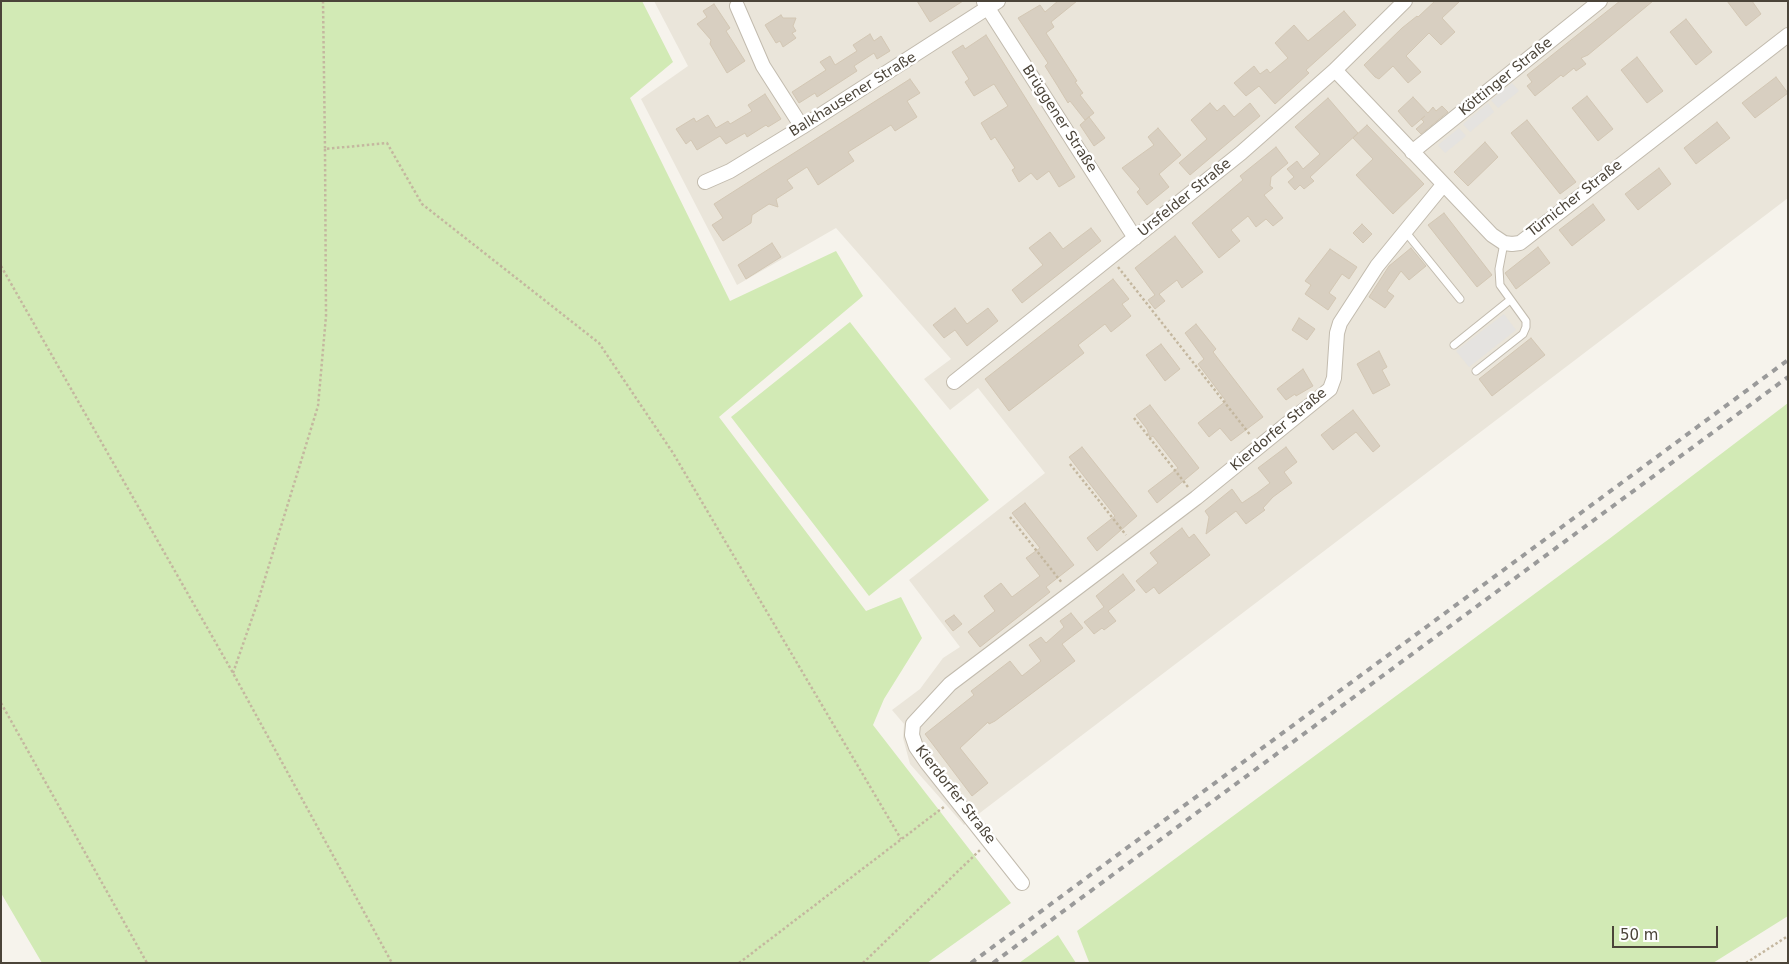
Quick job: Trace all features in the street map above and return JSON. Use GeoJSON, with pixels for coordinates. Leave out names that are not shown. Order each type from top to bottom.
{"type":"FeatureCollection","features":[{"type":"Feature","properties":{"kind":"street","name":"Ursfelder Straße"},"geometry":{"type":"LineString","coordinates":[[954,382],[1241,153],[1335,70],[1405,1]]}},
{"type":"Feature","properties":{"kind":"street","name":"Köttinger Straße"},"geometry":{"type":"LineString","coordinates":[[1412,152],[1600,1]]}},
{"type":"Feature","properties":{"kind":"street","name":"Balkhausener Straße"},"geometry":{"type":"LineString","coordinates":[[705,182],[730,171],[802,127],[990,4]]}},
{"type":"Feature","properties":{"kind":"street","name":"Brüggener Straße"},"geometry":{"type":"LineString","coordinates":[[990,4],[1136,238]]}},
{"type":"Feature","properties":{"kind":"street"},"geometry":{"type":"LineString","coordinates":[[737,6],[762,66],[802,127]]}},
{"type":"Feature","properties":{"kind":"street","name":"Türnicher Straße"},"geometry":{"type":"LineString","coordinates":[[1504,242],[1520,242],[1788,35]]}},
{"type":"Feature","properties":{"kind":"street"},"geometry":{"type":"LineString","coordinates":[[1335,70],[1492,235],[1504,242]]}},
{"type":"Feature","properties":{"kind":"street","name":"Kierdorfer Straße"},"geometry":{"type":"LineString","coordinates":[[1022,883],[916,747],[912,735],[913,724],[950,684],[1196,498],[1330,389],[1334,378],[1337,333],[1340,323],[1376,266],[1443,185]]}},
{"type":"Feature","properties":{"kind":"lane"},"geometry":{"type":"LineString","coordinates":[[1404,230],[1460,298]]}},
{"type":"Feature","properties":{"kind":"lane"},"geometry":{"type":"LineString","coordinates":[[1476,371],[1523,334],[1526,321],[1500,284],[1499,278],[1504,242]]}},
{"type":"Feature","properties":{"kind":"lane"},"geometry":{"type":"LineString","coordinates":[[1454,345],[1510,300]]}},
{"type":"Feature","properties":{"kind":"path"},"geometry":{"type":"LineString","coordinates":[[233,673],[258,601],[318,406],[326,316],[323,1]]}},
{"type":"Feature","properties":{"kind":"path"},"geometry":{"type":"LineString","coordinates":[[325,148],[387,143],[422,204],[599,343],[673,453],[901,839]]}},
{"type":"Feature","properties":{"kind":"path"},"geometry":{"type":"LineString","coordinates":[[1111,258],[1259,447]]}},
{"type":"Feature","properties":{"kind":"path"},"geometry":{"type":"LineString","coordinates":[[1,266],[233,673],[392,963]]}},
{"type":"Feature","properties":{"kind":"path"},"geometry":{"type":"LineString","coordinates":[[1134,418],[1196,498]]}},
{"type":"Feature","properties":{"kind":"path"},"geometry":{"type":"LineString","coordinates":[[1070,464],[1134,546]]}},
{"type":"Feature","properties":{"kind":"path"},"geometry":{"type":"LineString","coordinates":[[1010,517],[1071,594]]}},
{"type":"Feature","properties":{"kind":"path"},"geometry":{"type":"LineString","coordinates":[[1,703],[148,963]]}},
{"type":"Feature","properties":{"kind":"path"},"geometry":{"type":"LineString","coordinates":[[740,963],[956,798]]}},
{"type":"Feature","properties":{"kind":"path"},"geometry":{"type":"LineString","coordinates":[[863,963],[990,841]]}},
{"type":"Feature","properties":{"kind":"path"},"geometry":{"type":"LineString","coordinates":[[1746,963],[1788,936]]}},
{"type":"Feature","properties":{"kind":"shaded area"},"geometry":{"type":"Polygon","coordinates":[[[654,1],[1788,1],[1788,198],[964,825],[910,764],[903,738],[904,724],[892,710],[920,689],[943,658],[960,647],[909,580],[1045,473],[978,388],[950,410],[924,379],[951,359],[836,228],[737,285],[641,99],[688,66],[654,1]]]}},
{"type":"Feature","properties":{"kind":"shaded area"},"geometry":{"type":"Polygon","coordinates":[[[1512,83],[1519,91],[1498,108],[1491,100],[1512,83]]]}},
{"type":"Feature","properties":{"kind":"shaded area"},"geometry":{"type":"Polygon","coordinates":[[[1488,103],[1494,112],[1470,132],[1463,124],[1488,103]]]}},
{"type":"Feature","properties":{"kind":"shaded area"},"geometry":{"type":"Polygon","coordinates":[[[1459,128],[1466,136],[1445,153],[1438,145],[1459,128]]]}},
{"type":"Feature","properties":{"kind":"shaded area"},"geometry":{"type":"Polygon","coordinates":[[[1504,314],[1516,330],[1469,367],[1456,351],[1504,314]]]}},
{"type":"Feature","properties":{"kind":"green space"},"geometry":{"type":"Polygon","coordinates":[[[1,1],[642,1],[673,62],[630,98],[730,301],[836,251],[863,296],[719,417],[866,611],[901,597],[922,638],[884,699],[873,725],[1011,903],[927,963],[42,963],[1,893],[1,1]]]}},
{"type":"Feature","properties":{"kind":"green space"},"geometry":{"type":"Polygon","coordinates":[[[850,322],[989,500],[869,596],[731,417],[850,322]]]}},
{"type":"Feature","properties":{"kind":"green space"},"geometry":{"type":"Polygon","coordinates":[[[1788,403],[1788,916],[1713,963],[1089,962],[1077,931],[1609,539],[1788,403]]]}},
{"type":"Feature","properties":{"kind":"green space"},"geometry":{"type":"Polygon","coordinates":[[[1058,935],[1076,963],[1019,963],[1058,935]]]}},
{"type":"Feature","properties":{"kind":"building"},"geometry":{"type":"Polygon","coordinates":[[[917,1],[963,1],[930,22],[917,1]]]}},
{"type":"Feature","properties":{"kind":"building"},"geometry":{"type":"Polygon","coordinates":[[[1058,1],[1077,1],[1051,22],[1054,27],[1046,33],[1077,81],[1075,82],[1083,93],[1080,95],[1094,113],[1085,120],[1070,101],[1068,103],[1045,66],[1048,63],[1018,18],[1040,5],[1045,12],[1058,1]]]}},
{"type":"Feature","properties":{"kind":"building"},"geometry":{"type":"Polygon","coordinates":[[[1435,1],[1460,1],[1442,18],[1455,32],[1441,45],[1429,33],[1406,56],[1421,72],[1408,83],[1393,66],[1379,79],[1375,77],[1364,65],[1402,28],[1418,17],[1435,1]]]}},
{"type":"Feature","properties":{"kind":"building"},"geometry":{"type":"Polygon","coordinates":[[[1620,1],[1653,1],[1588,55],[1581,58],[1586,64],[1576,71],[1574,68],[1563,77],[1561,75],[1535,96],[1527,86],[1532,82],[1527,75],[1620,1]]]}},
{"type":"Feature","properties":{"kind":"building"},"geometry":{"type":"Polygon","coordinates":[[[1727,1],[1752,1],[1761,14],[1746,26],[1727,1]]]}},
{"type":"Feature","properties":{"kind":"building"},"geometry":{"type":"Polygon","coordinates":[[[714,4],[730,28],[726,31],[745,61],[727,73],[710,44],[711,40],[697,24],[707,17],[703,11],[714,4]]]}},
{"type":"Feature","properties":{"kind":"building"},"geometry":{"type":"Polygon","coordinates":[[[1344,11],[1356,25],[1306,70],[1309,73],[1275,104],[1259,86],[1246,96],[1234,83],[1254,66],[1260,74],[1267,69],[1270,73],[1288,58],[1275,43],[1294,25],[1308,41],[1344,11]]]}},
{"type":"Feature","properties":{"kind":"building"},"geometry":{"type":"Polygon","coordinates":[[[781,15],[783,18],[796,18],[793,26],[796,31],[792,33],[796,38],[783,47],[780,41],[776,43],[765,25],[781,15]]]}},
{"type":"Feature","properties":{"kind":"building"},"geometry":{"type":"Polygon","coordinates":[[[1686,19],[1712,52],[1696,65],[1670,32],[1686,19]]]}},
{"type":"Feature","properties":{"kind":"building"},"geometry":{"type":"Polygon","coordinates":[[[870,34],[874,41],[881,36],[890,51],[877,59],[874,53],[854,66],[857,71],[817,97],[815,93],[799,103],[792,92],[826,70],[820,62],[830,56],[835,65],[857,51],[853,45],[870,34]]]}},
{"type":"Feature","properties":{"kind":"building"},"geometry":{"type":"Polygon","coordinates":[[[986,35],[1075,177],[1059,187],[1049,171],[1037,180],[1031,173],[1019,182],[1012,170],[1015,168],[995,137],[991,140],[981,123],[1008,106],[994,84],[974,96],[965,82],[969,79],[952,52],[963,45],[965,49],[986,35]]]}},
{"type":"Feature","properties":{"kind":"building"},"geometry":{"type":"Polygon","coordinates":[[[1637,57],[1663,91],[1647,103],[1621,70],[1637,57]]]}},
{"type":"Feature","properties":{"kind":"building"},"geometry":{"type":"Polygon","coordinates":[[[1776,77],[1788,93],[1755,118],[1742,103],[1776,77]]]}},
{"type":"Feature","properties":{"kind":"building"},"geometry":{"type":"Polygon","coordinates":[[[910,79],[920,93],[907,101],[917,117],[895,131],[891,125],[848,152],[854,161],[818,185],[807,167],[787,180],[793,188],[776,199],[778,207],[769,204],[752,215],[751,223],[723,241],[712,225],[723,218],[714,204],[910,79]]]}},
{"type":"Feature","properties":{"kind":"building"},"geometry":{"type":"Polygon","coordinates":[[[765,94],[781,119],[768,127],[766,125],[747,137],[745,133],[726,144],[720,136],[697,150],[691,140],[686,144],[676,129],[694,118],[696,122],[708,115],[716,128],[728,121],[730,124],[752,111],[748,105],[765,94]]]}},
{"type":"Feature","properties":{"kind":"building"},"geometry":{"type":"Polygon","coordinates":[[[1587,96],[1613,129],[1598,141],[1572,108],[1587,96]]]}},
{"type":"Feature","properties":{"kind":"building"},"geometry":{"type":"Polygon","coordinates":[[[1413,97],[1428,113],[1433,107],[1436,111],[1442,106],[1448,112],[1421,134],[1416,129],[1424,122],[1421,119],[1412,127],[1398,111],[1413,97]]]}},
{"type":"Feature","properties":{"kind":"building"},"geometry":{"type":"Polygon","coordinates":[[[1328,98],[1358,133],[1310,177],[1314,181],[1304,189],[1300,185],[1295,190],[1288,182],[1294,177],[1287,169],[1297,161],[1303,169],[1320,154],[1295,127],[1328,98]]]}},
{"type":"Feature","properties":{"kind":"building"},"geometry":{"type":"Polygon","coordinates":[[[1210,103],[1217,111],[1224,105],[1234,117],[1250,103],[1260,116],[1190,175],[1179,163],[1207,139],[1191,120],[1210,103]]]}},
{"type":"Feature","properties":{"kind":"building"},"geometry":{"type":"Polygon","coordinates":[[[1089,117],[1105,138],[1094,146],[1080,125],[1089,117]]]}},
{"type":"Feature","properties":{"kind":"building"},"geometry":{"type":"Polygon","coordinates":[[[1527,120],[1576,182],[1560,194],[1511,133],[1527,120]]]}},
{"type":"Feature","properties":{"kind":"building"},"geometry":{"type":"Polygon","coordinates":[[[1717,122],[1730,138],[1696,164],[1684,148],[1717,122]]]}},
{"type":"Feature","properties":{"kind":"building"},"geometry":{"type":"Polygon","coordinates":[[[1367,125],[1424,184],[1393,214],[1356,175],[1373,159],[1353,138],[1367,125]]]}},
{"type":"Feature","properties":{"kind":"building"},"geometry":{"type":"Polygon","coordinates":[[[1158,128],[1181,155],[1159,174],[1169,187],[1147,205],[1137,192],[1140,189],[1122,168],[1154,145],[1148,137],[1158,128]]]}},
{"type":"Feature","properties":{"kind":"building"},"geometry":{"type":"Polygon","coordinates":[[[1485,142],[1498,157],[1468,186],[1454,172],[1485,142]]]}},
{"type":"Feature","properties":{"kind":"building"},"geometry":{"type":"Polygon","coordinates":[[[1276,147],[1288,163],[1271,177],[1270,186],[1273,188],[1264,195],[1283,218],[1273,226],[1266,219],[1256,227],[1248,216],[1231,230],[1240,241],[1219,258],[1192,223],[1243,180],[1240,176],[1276,147]]]}},
{"type":"Feature","properties":{"kind":"building"},"geometry":{"type":"Polygon","coordinates":[[[1659,168],[1671,184],[1638,210],[1625,194],[1659,168]]]}},
{"type":"Feature","properties":{"kind":"building"},"geometry":{"type":"Polygon","coordinates":[[[1593,204],[1605,220],[1572,246],[1559,230],[1593,204]]]}},
{"type":"Feature","properties":{"kind":"building"},"geometry":{"type":"Polygon","coordinates":[[[1444,213],[1492,275],[1477,287],[1428,225],[1444,213]]]}},
{"type":"Feature","properties":{"kind":"building"},"geometry":{"type":"Polygon","coordinates":[[[1362,224],[1372,234],[1363,243],[1353,233],[1362,224]]]}},
{"type":"Feature","properties":{"kind":"building"},"geometry":{"type":"Polygon","coordinates":[[[1091,228],[1101,241],[1022,303],[1012,290],[1043,265],[1029,248],[1050,232],[1063,249],[1091,228]]]}},
{"type":"Feature","properties":{"kind":"building"},"geometry":{"type":"Polygon","coordinates":[[[1175,236],[1203,272],[1182,288],[1177,280],[1159,294],[1165,301],[1155,309],[1148,300],[1155,295],[1135,268],[1175,236]]]}},
{"type":"Feature","properties":{"kind":"building"},"geometry":{"type":"Polygon","coordinates":[[[772,243],[781,257],[746,279],[738,265],[772,243]]]}},
{"type":"Feature","properties":{"kind":"building"},"geometry":{"type":"Polygon","coordinates":[[[1538,247],[1550,263],[1516,289],[1505,273],[1538,247]]]}},
{"type":"Feature","properties":{"kind":"building"},"geometry":{"type":"Polygon","coordinates":[[[1411,248],[1426,266],[1409,280],[1401,271],[1387,291],[1394,296],[1385,308],[1369,297],[1389,266],[1411,248]]]}},
{"type":"Feature","properties":{"kind":"building"},"geometry":{"type":"Polygon","coordinates":[[[1330,249],[1357,267],[1349,279],[1342,274],[1329,293],[1336,298],[1328,310],[1305,294],[1311,285],[1305,281],[1330,249]]]}},
{"type":"Feature","properties":{"kind":"building"},"geometry":{"type":"Polygon","coordinates":[[[1113,279],[1129,299],[1122,304],[1131,316],[1111,332],[1105,324],[1078,345],[1084,353],[1009,411],[985,379],[1113,279]]]}},
{"type":"Feature","properties":{"kind":"building"},"geometry":{"type":"Polygon","coordinates":[[[955,308],[967,324],[988,308],[998,321],[967,346],[955,330],[944,338],[933,325],[955,308]]]}},
{"type":"Feature","properties":{"kind":"building"},"geometry":{"type":"Polygon","coordinates":[[[1299,318],[1315,329],[1307,340],[1292,330],[1299,318]]]}},
{"type":"Feature","properties":{"kind":"building"},"geometry":{"type":"Polygon","coordinates":[[[1196,324],[1216,349],[1213,352],[1263,417],[1231,441],[1220,428],[1209,437],[1198,423],[1226,401],[1198,364],[1204,359],[1185,333],[1196,324]]]}},
{"type":"Feature","properties":{"kind":"building"},"geometry":{"type":"Polygon","coordinates":[[[1531,338],[1545,355],[1492,396],[1479,379],[1531,338]]]}},
{"type":"Feature","properties":{"kind":"building"},"geometry":{"type":"Polygon","coordinates":[[[1161,344],[1180,369],[1165,381],[1146,355],[1161,344]]]}},
{"type":"Feature","properties":{"kind":"building"},"geometry":{"type":"Polygon","coordinates":[[[1379,351],[1387,367],[1382,370],[1390,385],[1373,394],[1357,364],[1379,351]]]}},
{"type":"Feature","properties":{"kind":"building"},"geometry":{"type":"Polygon","coordinates":[[[1303,369],[1313,386],[1286,400],[1277,389],[1303,369]]]}},
{"type":"Feature","properties":{"kind":"building"},"geometry":{"type":"Polygon","coordinates":[[[1150,405],[1199,468],[1157,503],[1148,491],[1178,468],[1153,436],[1150,438],[1147,429],[1136,415],[1150,405]]]}},
{"type":"Feature","properties":{"kind":"building"},"geometry":{"type":"Polygon","coordinates":[[[1353,410],[1380,446],[1373,452],[1356,432],[1333,450],[1321,435],[1353,410]]]}},
{"type":"Feature","properties":{"kind":"building"},"geometry":{"type":"Polygon","coordinates":[[[1082,447],[1137,516],[1097,551],[1087,538],[1115,516],[1069,457],[1082,447]]]}},
{"type":"Feature","properties":{"kind":"building"},"geometry":{"type":"Polygon","coordinates":[[[1286,447],[1297,462],[1284,472],[1292,483],[1273,497],[1263,508],[1265,510],[1246,524],[1236,511],[1206,534],[1209,517],[1205,511],[1232,489],[1242,503],[1270,483],[1258,468],[1286,447]]]}},
{"type":"Feature","properties":{"kind":"building"},"geometry":{"type":"Polygon","coordinates":[[[1025,503],[1074,565],[1046,587],[1050,592],[980,647],[968,632],[995,611],[984,596],[1001,583],[1012,597],[1040,576],[1026,558],[1040,548],[1012,513],[1025,503]]]}},
{"type":"Feature","properties":{"kind":"building"},"geometry":{"type":"Polygon","coordinates":[[[1182,528],[1189,538],[1194,534],[1210,555],[1159,594],[1154,587],[1146,593],[1136,581],[1158,563],[1150,553],[1182,528]]]}},
{"type":"Feature","properties":{"kind":"building"},"geometry":{"type":"Polygon","coordinates":[[[1123,574],[1135,590],[1108,611],[1116,621],[1104,630],[1102,628],[1094,634],[1084,622],[1104,607],[1096,596],[1123,574]]]}},
{"type":"Feature","properties":{"kind":"building"},"geometry":{"type":"Polygon","coordinates":[[[1071,613],[1083,628],[1062,644],[1075,661],[995,721],[989,724],[988,722],[960,748],[988,783],[972,796],[925,734],[974,695],[971,691],[1010,661],[1022,676],[1041,661],[1029,645],[1041,637],[1046,643],[1064,627],[1060,621],[1071,613]]]}},
{"type":"Feature","properties":{"kind":"building"},"geometry":{"type":"Polygon","coordinates":[[[954,615],[962,624],[953,631],[945,621],[954,615]]]}},
{"type":"Feature","properties":{"kind":"railway"},"geometry":{"type":"LineString","coordinates":[[971,963],[1788,360]]}},
{"type":"Feature","properties":{"kind":"railway"},"geometry":{"type":"LineString","coordinates":[[993,963],[1788,377]]}}]}
